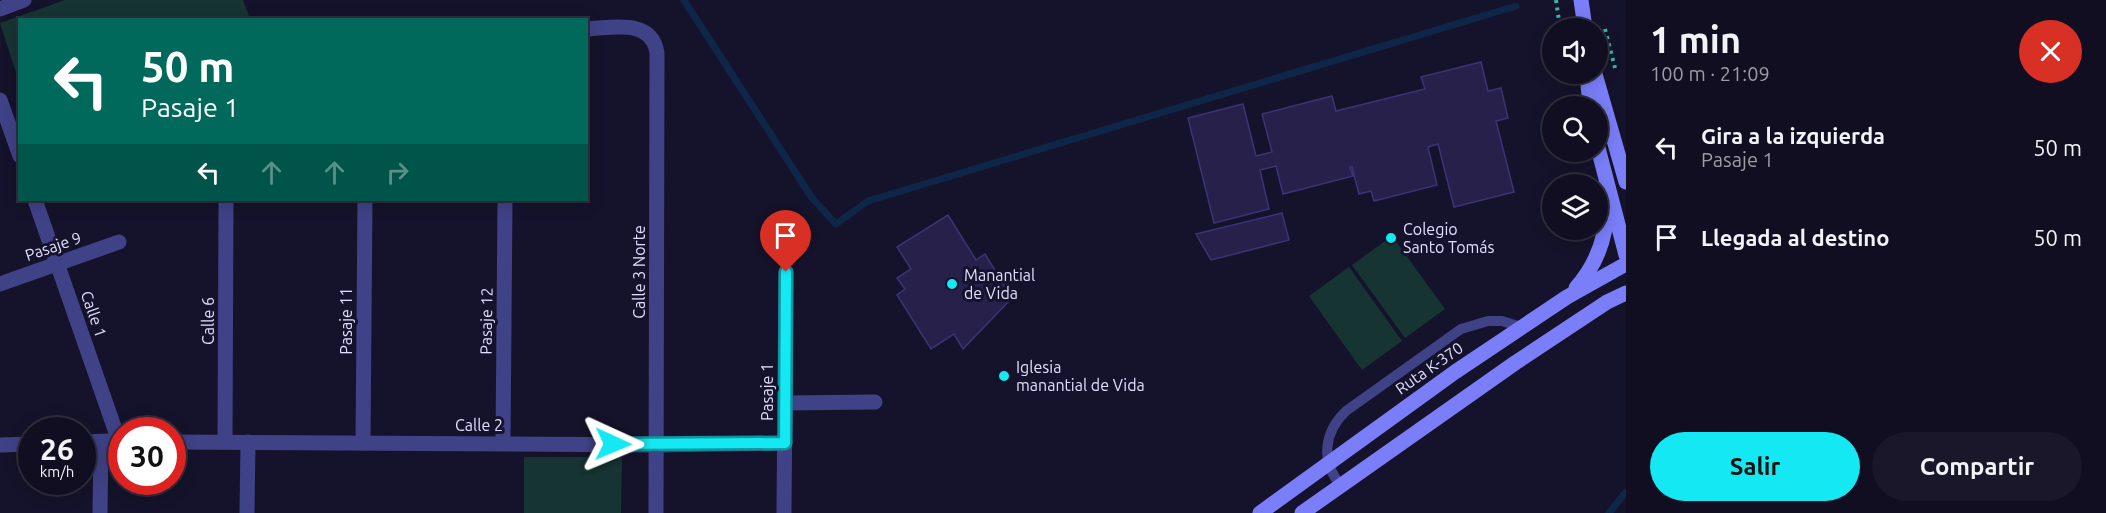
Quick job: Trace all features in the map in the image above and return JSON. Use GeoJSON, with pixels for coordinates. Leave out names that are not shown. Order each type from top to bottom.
{"type":"FeatureCollection","features":[{"type":"Feature","properties":{"kind":"street"},"geometry":{"type":"LineString","coordinates":[[0,9],[24,0]]}},
{"type":"Feature","properties":{"kind":"street"},"geometry":{"type":"LineString","coordinates":[[1581,0],[1584,18]]}},
{"type":"Feature","properties":{"kind":"street","name":"Calle 3 Norte"},"geometry":{"type":"LineString","coordinates":[[588,29],[636,28],[648,33],[656,45],[656,513]]}},
{"type":"Feature","properties":{"kind":"street"},"geometry":{"type":"LineString","coordinates":[[1598,84],[1626,182]]}},
{"type":"Feature","properties":{"kind":"street"},"geometry":{"type":"LineString","coordinates":[[0,100],[13,147]]}},
{"type":"Feature","properties":{"kind":"street"},"geometry":{"type":"LineString","coordinates":[[1608,195],[1626,255]]}},
{"type":"Feature","properties":{"kind":"street","name":"Calle 1"},"geometry":{"type":"LineString","coordinates":[[35,201],[112,417]]}},
{"type":"Feature","properties":{"kind":"street","name":"Calle 6"},"geometry":{"type":"LineString","coordinates":[[225,442],[226,201]]}},
{"type":"Feature","properties":{"kind":"street","name":"Pasaje 11"},"geometry":{"type":"LineString","coordinates":[[363,443],[365,201]]}},
{"type":"Feature","properties":{"kind":"street","name":"Pasaje 12"},"geometry":{"type":"LineString","coordinates":[[503,443],[505,201]]}},
{"type":"Feature","properties":{"kind":"street"},"geometry":{"type":"LineString","coordinates":[[1567,297],[1587,274],[1603,240]]}},
{"type":"Feature","properties":{"kind":"street","name":"Pasaje 9"},"geometry":{"type":"LineString","coordinates":[[0,284],[119,242]]}},
{"type":"Feature","properties":{"kind":"street","name":"Ruta K-370"},"geometry":{"type":"LineString","coordinates":[[1260,513],[1327,462],[1521,327],[1567,297],[1626,264]]}},
{"type":"Feature","properties":{"kind":"street","name":"Pasaje 1"},"geometry":{"type":"LineString","coordinates":[[784,513],[786,272]]}},
{"type":"Feature","properties":{"kind":"street"},"geometry":{"type":"LineString","coordinates":[[1302,513],[1607,302],[1626,293]]}},
{"type":"Feature","properties":{"kind":"street"},"geometry":{"type":"LineString","coordinates":[[1607,302],[1626,302]]}},
{"type":"Feature","properties":{"kind":"street"},"geometry":{"type":"LineString","coordinates":[[785,403],[875,402]]}},
{"type":"Feature","properties":{"kind":"street"},"geometry":{"type":"LineString","coordinates":[[96,442],[108,442]]}},
{"type":"Feature","properties":{"kind":"street"},"geometry":{"type":"LineString","coordinates":[[100,442],[100,513]]}},
{"type":"Feature","properties":{"kind":"street","name":"Calle 2"},"geometry":{"type":"LineString","coordinates":[[186,442],[657,445],[785,443]]}},
{"type":"Feature","properties":{"kind":"street"},"geometry":{"type":"LineString","coordinates":[[247,513],[248,442]]}},
{"type":"Feature","properties":{"kind":"street"},"geometry":{"type":"LineString","coordinates":[[0,445],[18,444]]}},
{"type":"Feature","properties":{"kind":"lane"},"geometry":{"type":"LineString","coordinates":[[1341,485],[1327,462],[1329,436],[1340,417],[1461,329],[1488,321],[1502,321],[1521,327]]}},
{"type":"Feature","properties":{"kind":"path"},"geometry":{"type":"LineString","coordinates":[[1556,0],[1559,18]]}},
{"type":"Feature","properties":{"kind":"path"},"geometry":{"type":"LineString","coordinates":[[1608,40],[1617,78]]}},
{"type":"Feature","properties":{"kind":"green space"},"geometry":{"type":"Polygon","coordinates":[[[65,0],[243,0],[250,18],[18,18],[18,79],[0,23],[65,0]]]}},
{"type":"Feature","properties":{"kind":"green space"},"geometry":{"type":"Polygon","coordinates":[[[1392,236],[1445,309],[1405,338],[1352,265],[1392,236]]]}},
{"type":"Feature","properties":{"kind":"green space"},"geometry":{"type":"Polygon","coordinates":[[[1349,267],[1402,341],[1362,370],[1309,296],[1349,267]]]}},
{"type":"Feature","properties":{"kind":"green space"},"geometry":{"type":"Polygon","coordinates":[[[524,457],[622,457],[621,513],[524,513],[524,457]]]}},
{"type":"Feature","properties":{"kind":"building"},"geometry":{"type":"Polygon","coordinates":[[[1481,62],[1488,91],[1501,88],[1508,118],[1496,121],[1514,192],[1454,207],[1438,144],[1428,147],[1437,185],[1374,201],[1371,191],[1359,194],[1352,167],[1350,167],[1353,176],[1283,194],[1276,166],[1260,170],[1269,209],[1214,223],[1188,118],[1243,104],[1256,156],[1272,152],[1262,114],[1332,96],[1336,111],[1425,89],[1421,77],[1481,62]]]}},
{"type":"Feature","properties":{"kind":"building"},"geometry":{"type":"Polygon","coordinates":[[[1282,213],[1289,240],[1211,260],[1196,234],[1282,213]]]}},
{"type":"Feature","properties":{"kind":"building","name":"Manantial de Vida"},"geometry":{"type":"Polygon","coordinates":[[[948,215],[976,260],[985,254],[1012,298],[963,349],[954,334],[931,349],[897,295],[905,289],[897,278],[911,269],[897,247],[948,215]]]}},
{"type":"Feature","properties":{"kind":"waterway"},"geometry":{"type":"LineString","coordinates":[[684,0],[812,198],[836,224],[868,201],[1516,6]]}},
{"type":"Feature","properties":{"kind":"waterway"},"geometry":{"type":"LineString","coordinates":[[1609,513],[1626,492]]}},
{"type":"Feature","properties":{"kind":"place","name":"Colegio Santo Tomás"},"geometry":{"type":"Point","coordinates":[1391,238]}},
{"type":"Feature","properties":{"kind":"place","name":"Manantial de Vida"},"geometry":{"type":"Point","coordinates":[952,284]}},
{"type":"Feature","properties":{"kind":"place","name":"Iglesia manantial de Vida"},"geometry":{"type":"Point","coordinates":[1004,376]}},
{"type":"Feature","properties":{"kind":"route"},"geometry":{"type":"LineString","coordinates":[[613,444],[785,443],[786,272]]}}]}
